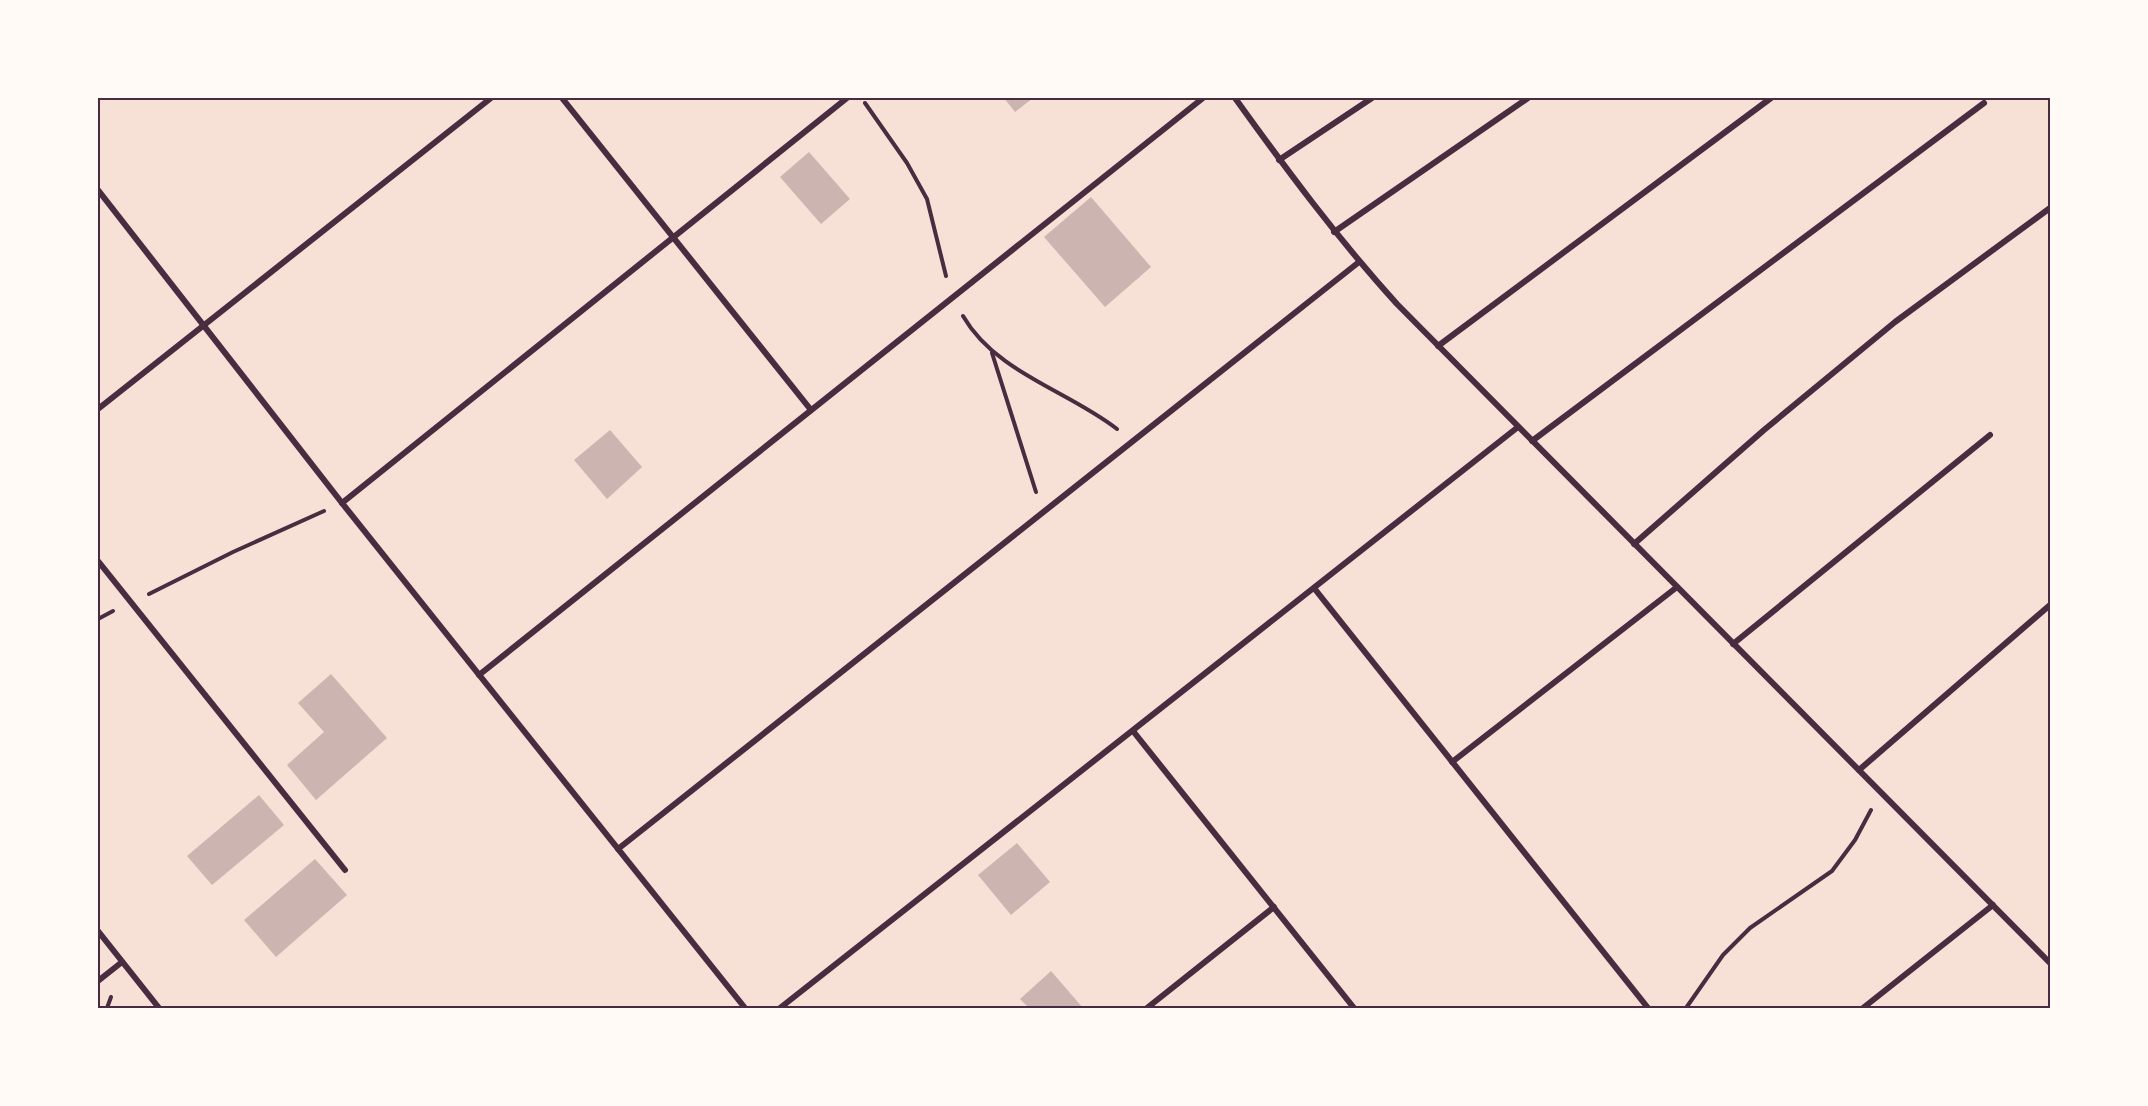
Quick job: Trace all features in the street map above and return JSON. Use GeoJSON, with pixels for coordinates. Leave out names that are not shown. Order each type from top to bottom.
{"type":"FeatureCollection","features":[{"type":"Feature","properties":{"kind":"street"},"geometry":{"type":"LineString","coordinates":[[98,409],[491,98]]}},
{"type":"Feature","properties":{"kind":"street"},"geometry":{"type":"LineString","coordinates":[[562,98],[811,410]]}},
{"type":"Feature","properties":{"kind":"street"},"geometry":{"type":"LineString","coordinates":[[342,503],[847,98]]}},
{"type":"Feature","properties":{"kind":"street"},"geometry":{"type":"LineString","coordinates":[[479,675],[1203,98]]}},
{"type":"Feature","properties":{"kind":"street"},"geometry":{"type":"LineString","coordinates":[[1235,98],[1279,160],[1359,262],[1438,346],[2050,963]]}},
{"type":"Feature","properties":{"kind":"street"},"geometry":{"type":"LineString","coordinates":[[1279,160],[1372,98]]}},
{"type":"Feature","properties":{"kind":"street"},"geometry":{"type":"LineString","coordinates":[[1334,231],[1528,98]]}},
{"type":"Feature","properties":{"kind":"street"},"geometry":{"type":"LineString","coordinates":[[1438,346],[1771,98]]}},
{"type":"Feature","properties":{"kind":"street"},"geometry":{"type":"LineString","coordinates":[[1532,441],[1984,103]]}},
{"type":"Feature","properties":{"kind":"street"},"geometry":{"type":"LineString","coordinates":[[98,190],[342,503],[745,1008]]}},
{"type":"Feature","properties":{"kind":"street"},"geometry":{"type":"LineString","coordinates":[[1634,544],[1764,430],[1895,322],[2050,208]]}},
{"type":"Feature","properties":{"kind":"street"},"geometry":{"type":"LineString","coordinates":[[618,849],[1359,262]]}},
{"type":"Feature","properties":{"kind":"street"},"geometry":{"type":"LineString","coordinates":[[780,1008],[1518,427]]}},
{"type":"Feature","properties":{"kind":"street"},"geometry":{"type":"LineString","coordinates":[[1733,644],[1990,435]]}},
{"type":"Feature","properties":{"kind":"street"},"geometry":{"type":"LineString","coordinates":[[98,561],[345,870]]}},
{"type":"Feature","properties":{"kind":"street"},"geometry":{"type":"LineString","coordinates":[[1452,762],[1677,587]]}},
{"type":"Feature","properties":{"kind":"street"},"geometry":{"type":"LineString","coordinates":[[1314,588],[1648,1008]]}},
{"type":"Feature","properties":{"kind":"street"},"geometry":{"type":"LineString","coordinates":[[1859,770],[2050,605]]}},
{"type":"Feature","properties":{"kind":"street"},"geometry":{"type":"LineString","coordinates":[[1133,730],[1354,1008]]}},
{"type":"Feature","properties":{"kind":"street"},"geometry":{"type":"LineString","coordinates":[[1863,1008],[1993,905]]}},
{"type":"Feature","properties":{"kind":"street"},"geometry":{"type":"LineString","coordinates":[[1147,1008],[1274,907]]}},
{"type":"Feature","properties":{"kind":"street"},"geometry":{"type":"LineString","coordinates":[[98,931],[159,1008]]}},
{"type":"Feature","properties":{"kind":"street"},"geometry":{"type":"LineString","coordinates":[[98,981],[122,962]]}},
{"type":"Feature","properties":{"kind":"path"},"geometry":{"type":"LineString","coordinates":[[992,352],[1042,513]]}},
{"type":"Feature","properties":{"kind":"path"},"geometry":{"type":"LineString","coordinates":[[98,620],[233,552],[342,503]]}},
{"type":"Feature","properties":{"kind":"path"},"geometry":{"type":"LineString","coordinates":[[1686,1008],[1724,955],[1750,928],[1832,871],[1855,840],[1881,791]]}},
{"type":"Feature","properties":{"kind":"building"},"geometry":{"type":"Polygon","coordinates":[[[1004,98],[1033,98],[1015,112],[1004,98]]]}},
{"type":"Feature","properties":{"kind":"building"},"geometry":{"type":"Polygon","coordinates":[[[809,152],[850,199],[821,224],[780,177],[809,152]]]}},
{"type":"Feature","properties":{"kind":"building"},"geometry":{"type":"Polygon","coordinates":[[[1091,197],[1151,267],[1105,307],[1044,237],[1091,197]]]}},
{"type":"Feature","properties":{"kind":"building"},"geometry":{"type":"Polygon","coordinates":[[[610,430],[642,467],[607,499],[574,460],[610,430]]]}},
{"type":"Feature","properties":{"kind":"building"},"geometry":{"type":"Polygon","coordinates":[[[331,674],[387,738],[316,800],[287,765],[324,732],[298,703],[331,674]]]}},
{"type":"Feature","properties":{"kind":"building"},"geometry":{"type":"Polygon","coordinates":[[[259,795],[284,825],[212,885],[187,856],[259,795]]]}},
{"type":"Feature","properties":{"kind":"building"},"geometry":{"type":"Polygon","coordinates":[[[1017,843],[1050,882],[1011,915],[978,875],[1017,843]]]}},
{"type":"Feature","properties":{"kind":"building"},"geometry":{"type":"Polygon","coordinates":[[[315,859],[347,895],[276,957],[244,920],[315,859]]]}},
{"type":"Feature","properties":{"kind":"building"},"geometry":{"type":"Polygon","coordinates":[[[1051,971],[1083,1008],[1029,1008],[1020,999],[1051,971]]]}}]}
